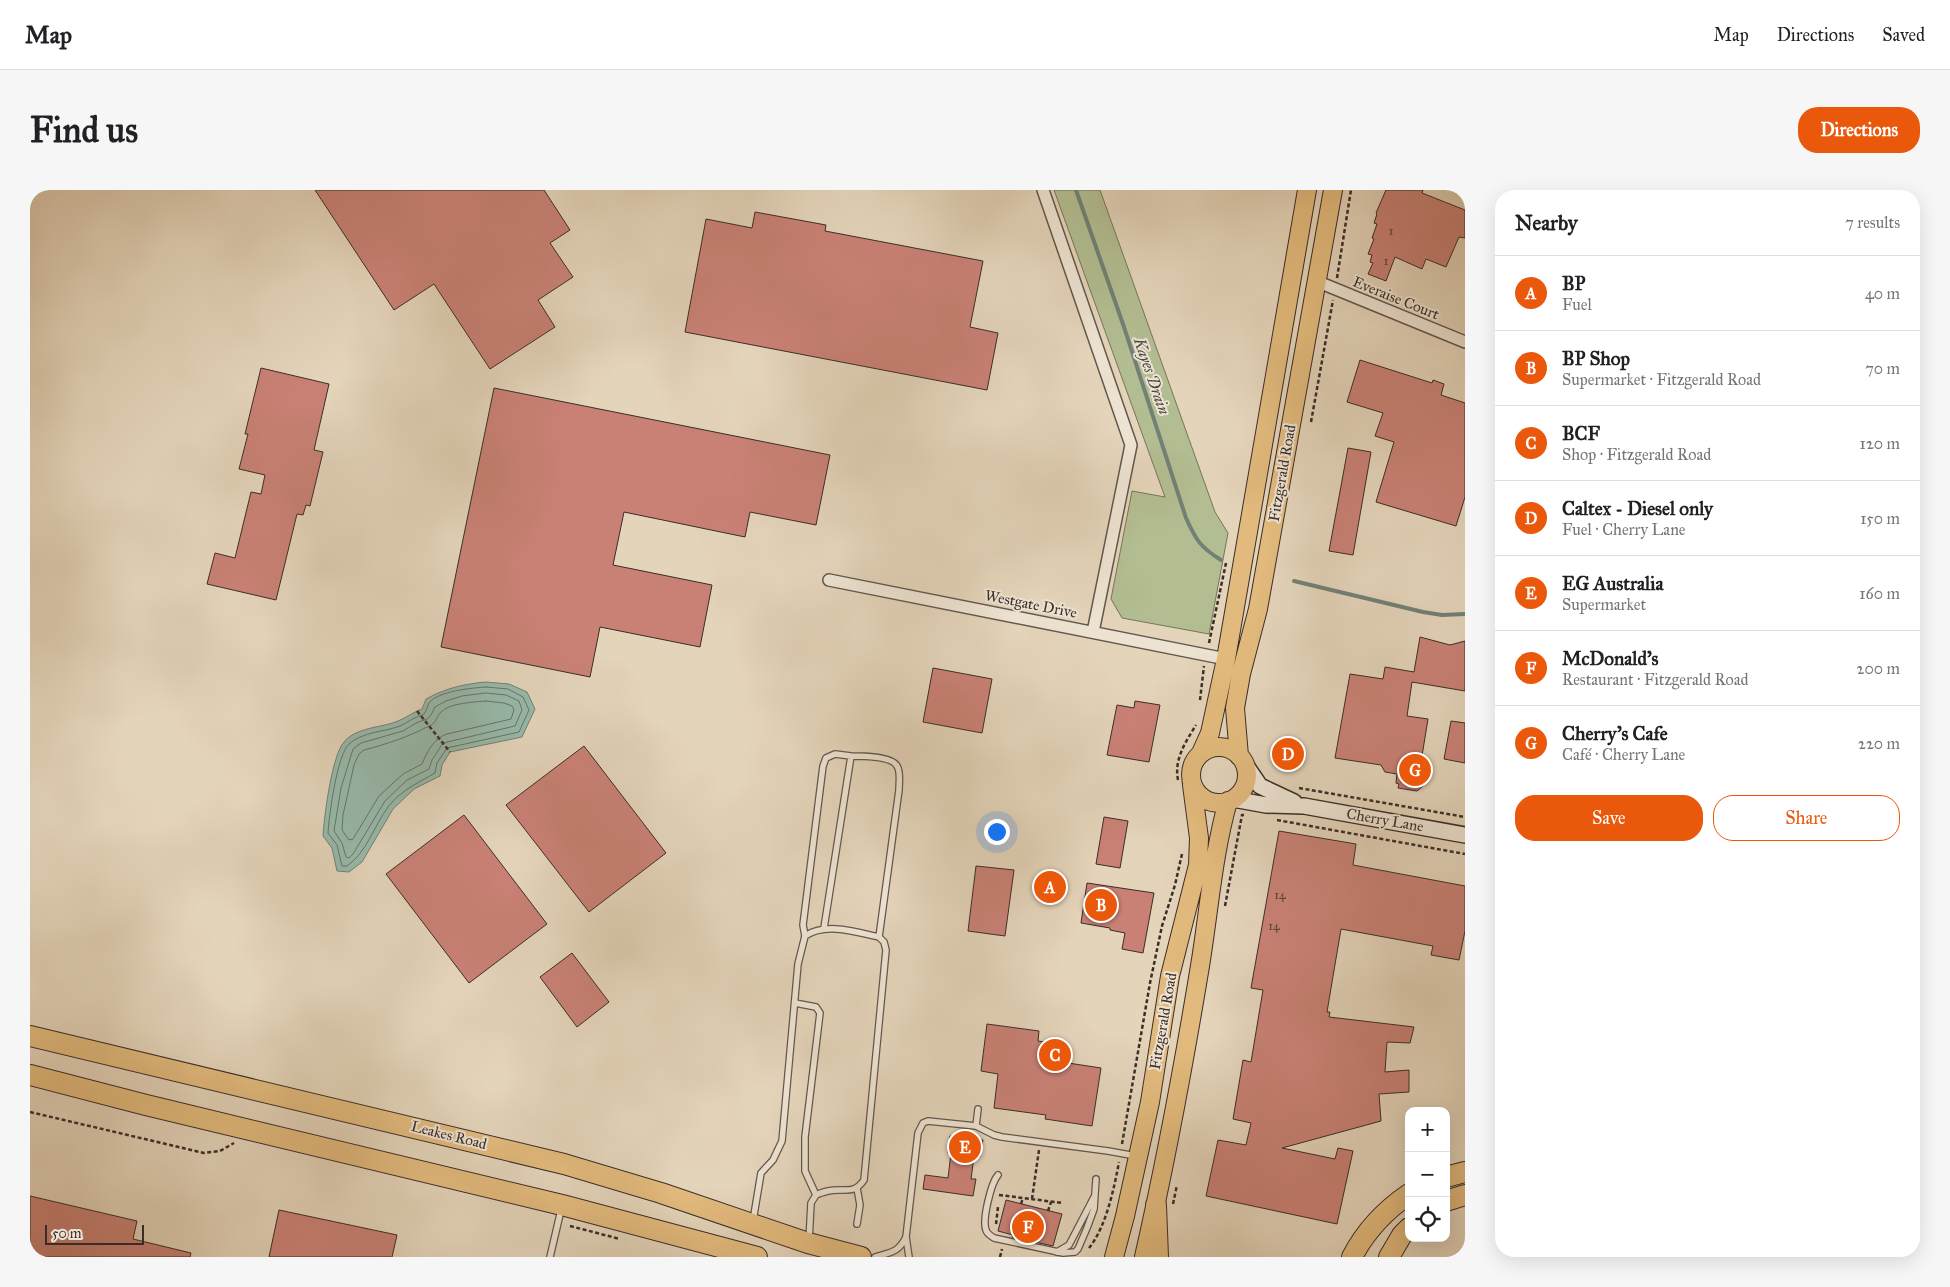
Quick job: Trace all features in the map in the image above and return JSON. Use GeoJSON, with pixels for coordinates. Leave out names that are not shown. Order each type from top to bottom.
{"type":"FeatureCollection","features":[{"type":"Feature","properties":{"kind":"highway","name":"Leakes Road"},"geometry":{"type":"LineString","coordinates":[[30,1036],[564,1164],[752,1223],[808,1243],[861,1257]]}},
{"type":"Feature","properties":{"kind":"highway"},"geometry":{"type":"LineString","coordinates":[[30,1075],[562,1205],[734,1254],[757,1257]]}},
{"type":"Feature","properties":{"kind":"highway"},"geometry":{"type":"LineString","coordinates":[[30,1086],[59,1083]]}},
{"type":"Feature","properties":{"kind":"highway"},"geometry":{"type":"LineString","coordinates":[[1450,1176],[1465,1172]]}},
{"type":"Feature","properties":{"kind":"highway"},"geometry":{"type":"LineString","coordinates":[[1450,1200],[1465,1195]]}},
{"type":"Feature","properties":{"kind":"highway"},"geometry":{"type":"LineString","coordinates":[[1352,1257],[1359,1243],[1374,1223],[1390,1207],[1405,1197]]}},
{"type":"Feature","properties":{"kind":"highway"},"geometry":{"type":"LineString","coordinates":[[1158,1257],[1164,1205]]}},
{"type":"Feature","properties":{"kind":"highway"},"geometry":{"type":"LineString","coordinates":[[1389,1257],[1405,1232]]}},
{"type":"Feature","properties":{"kind":"main road","name":"Fitzgerald Road"},"geometry":{"type":"LineString","coordinates":[[1201,754],[1210,733],[1226,659],[1307,190]]}},
{"type":"Feature","properties":{"kind":"main road","name":"Fitzgerald Road"},"geometry":{"type":"LineString","coordinates":[[1241,758],[1235,708],[1241,674],[1258,609],[1333,190]]}},
{"type":"Feature","properties":{"kind":"main road"},"geometry":{"type":"LineString","coordinates":[[1216,747],[1232,750],[1241,758],[1246,778],[1244,786],[1230,800],[1220,803],[1203,798],[1192,785],[1192,768],[1195,760],[1201,754],[1216,747]]}},
{"type":"Feature","properties":{"kind":"main road","name":"Fitzgerald Road"},"geometry":{"type":"LineString","coordinates":[[1114,1257],[1150,1102],[1170,976],[1198,865],[1199,838],[1192,785]]}},
{"type":"Feature","properties":{"kind":"main road","name":"Fitzgerald Road"},"geometry":{"type":"LineString","coordinates":[[1144,1257],[1164,1205],[1221,824],[1230,800]]}},
{"type":"Feature","properties":{"kind":"street"},"geometry":{"type":"LineString","coordinates":[[1043,190],[1131,445],[1092,632]]}},
{"type":"Feature","properties":{"kind":"street","name":"Everaise Court"},"geometry":{"type":"LineString","coordinates":[[1316,281],[1465,342]]}},
{"type":"Feature","properties":{"kind":"street","name":"Westgate Drive"},"geometry":{"type":"LineString","coordinates":[[829,580],[1226,659]]}},
{"type":"Feature","properties":{"kind":"street","name":"Cherry Lane"},"geometry":{"type":"LineString","coordinates":[[1241,758],[1260,786],[1304,806]]}},
{"type":"Feature","properties":{"kind":"street","name":"Cherry Lane"},"geometry":{"type":"LineString","coordinates":[[1230,800],[1266,805],[1304,806],[1465,835]]}},
{"type":"Feature","properties":{"kind":"lane"},"geometry":{"type":"LineString","coordinates":[[752,1223],[761,1173],[773,1160],[782,1142],[798,964],[805,936],[803,925],[823,766],[826,758],[835,754],[876,758],[894,763],[898,767],[900,774],[879,937]]}},
{"type":"Feature","properties":{"kind":"lane"},"geometry":{"type":"LineString","coordinates":[[824,928],[851,756]]}},
{"type":"Feature","properties":{"kind":"lane"},"geometry":{"type":"LineString","coordinates":[[805,936],[812,931],[824,928],[879,937],[884,942],[886,950],[864,1180],[857,1188],[851,1191],[828,1190],[816,1195],[811,1204],[808,1243]]}},
{"type":"Feature","properties":{"kind":"lane"},"geometry":{"type":"LineString","coordinates":[[795,1004],[816,1007],[820,1013],[805,1137],[805,1171],[816,1195]]}},
{"type":"Feature","properties":{"kind":"lane"},"geometry":{"type":"LineString","coordinates":[[976,1126],[978,1109]]}},
{"type":"Feature","properties":{"kind":"lane"},"geometry":{"type":"LineString","coordinates":[[909,1257],[906,1237],[918,1132],[920,1127],[928,1121],[937,1120],[976,1126],[994,1135],[1138,1156]]}},
{"type":"Feature","properties":{"kind":"lane"},"geometry":{"type":"LineString","coordinates":[[998,1175],[988,1201],[985,1226],[989,1235],[994,1238],[1055,1252],[1070,1253],[1078,1249],[1094,1209],[1096,1179]]}},
{"type":"Feature","properties":{"kind":"lane"},"geometry":{"type":"LineString","coordinates":[[857,1188],[860,1205],[857,1224]]}},
{"type":"Feature","properties":{"kind":"lane"},"geometry":{"type":"LineString","coordinates":[[1055,1252],[1065,1249],[1069,1245],[1096,1190]]}},
{"type":"Feature","properties":{"kind":"lane"},"geometry":{"type":"LineString","coordinates":[[550,1257],[562,1205]]}},
{"type":"Feature","properties":{"kind":"lane"},"geometry":{"type":"LineString","coordinates":[[875,1257],[897,1251],[901,1248],[906,1237]]}},
{"type":"Feature","properties":{"kind":"path"},"geometry":{"type":"LineString","coordinates":[[1311,422],[1351,190]]}},
{"type":"Feature","properties":{"kind":"path"},"geometry":{"type":"LineString","coordinates":[[417,711],[450,752]]}},
{"type":"Feature","properties":{"kind":"path"},"geometry":{"type":"LineString","coordinates":[[1294,787],[1465,817]]}},
{"type":"Feature","properties":{"kind":"path"},"geometry":{"type":"LineString","coordinates":[[1225,907],[1242,815],[1252,816]]}},
{"type":"Feature","properties":{"kind":"path"},"geometry":{"type":"LineString","coordinates":[[1270,819],[1465,854]]}},
{"type":"Feature","properties":{"kind":"path"},"geometry":{"type":"LineString","coordinates":[[1088,1250],[1098,1237],[1121,1153],[1150,983],[1162,926],[1175,885],[1182,851]]}},
{"type":"Feature","properties":{"kind":"path"},"geometry":{"type":"LineString","coordinates":[[30,1112],[204,1154],[220,1151],[238,1140]]}},
{"type":"Feature","properties":{"kind":"path"},"geometry":{"type":"LineString","coordinates":[[1032,1199],[1040,1142]]}},
{"type":"Feature","properties":{"kind":"path"},"geometry":{"type":"LineString","coordinates":[[1164,1205],[1178,1176]]}},
{"type":"Feature","properties":{"kind":"path"},"geometry":{"type":"LineString","coordinates":[[1003,1240],[1004,1235],[997,1233],[995,1228],[999,1194],[1063,1203]]}},
{"type":"Feature","properties":{"kind":"path"},"geometry":{"type":"LineString","coordinates":[[1021,1204],[1023,1198]]}},
{"type":"Feature","properties":{"kind":"path"},"geometry":{"type":"LineString","coordinates":[[1048,1211],[1051,1202]]}},
{"type":"Feature","properties":{"kind":"shaded area"},"geometry":{"type":"Polygon","coordinates":[[[1054,190],[1100,190],[1215,512],[1228,533],[1209,634],[1122,618],[1111,599],[1132,491],[1165,497],[1054,190]]]}},
{"type":"Feature","properties":{"kind":"water"},"geometry":{"type":"Polygon","coordinates":[[[486,682],[509,684],[527,692],[535,709],[522,737],[450,752],[442,765],[440,776],[414,789],[393,809],[362,862],[349,872],[337,871],[332,848],[323,836],[332,772],[344,742],[355,733],[398,721],[422,709],[426,699],[448,689],[486,682]]]}},
{"type":"Feature","properties":{"kind":"building"},"geometry":{"type":"Polygon","coordinates":[[[315,190],[544,190],[570,230],[550,243],[573,277],[538,300],[555,327],[490,369],[434,284],[394,310],[315,190]]]}},
{"type":"Feature","properties":{"kind":"building"},"geometry":{"type":"Polygon","coordinates":[[[1386,190],[1423,190],[1422,193],[1465,210],[1465,238],[1459,237],[1446,267],[1426,259],[1422,269],[1395,257],[1386,281],[1368,274],[1373,263],[1370,262],[1372,255],[1368,254],[1377,224],[1374,223],[1376,213],[1386,190]]]}},
{"type":"Feature","properties":{"kind":"building"},"geometry":{"type":"Polygon","coordinates":[[[755,212],[826,225],[825,231],[983,261],[970,327],[998,333],[987,390],[685,332],[706,219],[752,228],[755,212]]]}},
{"type":"Feature","properties":{"kind":"building"},"geometry":{"type":"Polygon","coordinates":[[[1360,360],[1432,383],[1433,380],[1444,384],[1441,395],[1465,403],[1465,497],[1456,526],[1376,502],[1394,442],[1375,436],[1383,413],[1347,402],[1360,360]]]}},
{"type":"Feature","properties":{"kind":"building"},"geometry":{"type":"Polygon","coordinates":[[[261,368],[329,384],[314,450],[323,452],[310,506],[306,505],[303,515],[297,514],[276,600],[207,584],[215,553],[235,558],[251,492],[261,494],[265,475],[239,469],[248,434],[245,434],[261,368]]]}},
{"type":"Feature","properties":{"kind":"building"},"geometry":{"type":"Polygon","coordinates":[[[494,388],[830,455],[816,525],[750,512],[745,537],[624,512],[613,565],[712,585],[700,647],[600,627],[590,677],[441,647],[494,388]]]}},
{"type":"Feature","properties":{"kind":"building"},"geometry":{"type":"Polygon","coordinates":[[[1348,448],[1371,452],[1353,555],[1329,551],[1348,448]]]}},
{"type":"Feature","properties":{"kind":"building"},"geometry":{"type":"Polygon","coordinates":[[[1420,637],[1450,645],[1465,641],[1465,691],[1412,682],[1407,716],[1428,719],[1421,762],[1427,763],[1423,786],[1417,791],[1398,788],[1399,784],[1396,783],[1397,774],[1385,772],[1381,765],[1335,758],[1350,674],[1383,679],[1385,667],[1414,672],[1420,637]]]}},
{"type":"Feature","properties":{"kind":"building"},"geometry":{"type":"Polygon","coordinates":[[[933,668],[992,679],[982,733],[923,722],[933,668]]]}},
{"type":"Feature","properties":{"kind":"building"},"geometry":{"type":"Polygon","coordinates":[[[1135,701],[1160,705],[1149,762],[1107,755],[1117,705],[1134,708],[1135,701]]]}},
{"type":"Feature","properties":{"kind":"building"},"geometry":{"type":"Polygon","coordinates":[[[1451,721],[1465,723],[1465,763],[1444,759],[1451,721]]]}},
{"type":"Feature","properties":{"kind":"building"},"geometry":{"type":"Polygon","coordinates":[[[584,746],[666,853],[589,912],[506,805],[584,746]]]}},
{"type":"Feature","properties":{"kind":"building"},"geometry":{"type":"Polygon","coordinates":[[[464,815],[547,924],[469,983],[386,874],[464,815]]]}},
{"type":"Feature","properties":{"kind":"building"},"geometry":{"type":"Polygon","coordinates":[[[1104,817],[1128,821],[1120,868],[1096,864],[1104,817]]]}},
{"type":"Feature","properties":{"kind":"building"},"geometry":{"type":"Polygon","coordinates":[[[1279,831],[1356,844],[1353,865],[1465,886],[1465,931],[1459,960],[1431,955],[1433,946],[1341,929],[1327,1012],[1330,1012],[1329,1017],[1414,1027],[1410,1043],[1387,1042],[1385,1072],[1409,1070],[1409,1092],[1379,1094],[1381,1121],[1282,1148],[1335,1159],[1338,1148],[1353,1151],[1337,1224],[1206,1196],[1218,1140],[1246,1145],[1251,1123],[1233,1119],[1243,1060],[1251,1062],[1263,990],[1251,988],[1279,831]]]}},
{"type":"Feature","properties":{"kind":"building"},"geometry":{"type":"Polygon","coordinates":[[[976,866],[1014,870],[1005,936],[968,931],[976,866]]]}},
{"type":"Feature","properties":{"kind":"building"},"geometry":{"type":"Polygon","coordinates":[[[1087,883],[1154,893],[1143,953],[1122,949],[1125,933],[1110,930],[1110,928],[1081,923],[1087,883]]]}},
{"type":"Feature","properties":{"kind":"building"},"geometry":{"type":"Polygon","coordinates":[[[572,953],[609,1002],[577,1027],[540,977],[572,953]]]}},
{"type":"Feature","properties":{"kind":"building"},"geometry":{"type":"Polygon","coordinates":[[[987,1024],[1039,1031],[1038,1041],[1057,1044],[1055,1061],[1101,1068],[1092,1126],[1045,1119],[1046,1115],[994,1108],[998,1074],[981,1071],[987,1024]]]}},
{"type":"Feature","properties":{"kind":"building"},"geometry":{"type":"Polygon","coordinates":[[[950,1136],[983,1140],[980,1157],[974,1157],[971,1179],[976,1179],[973,1196],[923,1189],[925,1175],[948,1178],[951,1153],[948,1153],[950,1136]]]}},
{"type":"Feature","properties":{"kind":"building"},"geometry":{"type":"Polygon","coordinates":[[[30,1196],[137,1221],[133,1239],[191,1253],[190,1257],[30,1257],[30,1196]]]}},
{"type":"Feature","properties":{"kind":"building"},"geometry":{"type":"Polygon","coordinates":[[[1006,1200],[1062,1214],[1053,1246],[1012,1237],[1013,1235],[998,1231],[1006,1200]]]}},
{"type":"Feature","properties":{"kind":"building"},"geometry":{"type":"Polygon","coordinates":[[[279,1210],[397,1235],[392,1257],[269,1257],[279,1210]]]}},
{"type":"Feature","properties":{"kind":"waterway","name":"Kayes Drain"},"geometry":{"type":"LineString","coordinates":[[1076,190],[1124,327],[1186,518],[1199,542],[1221,560]]}},
{"type":"Feature","properties":{"kind":"waterway","name":"Kayes Drain"},"geometry":{"type":"LineString","coordinates":[[1294,581],[1423,612],[1442,615],[1465,614]]}},
{"type":"Feature","properties":{"kind":"place","name":"Caltex - Diesel only"},"geometry":{"type":"Point","coordinates":[1288,754]}},
{"type":"Feature","properties":{"kind":"place","name":"Cherry's Cafe"},"geometry":{"type":"Point","coordinates":[1415,770]}},
{"type":"Feature","properties":{"kind":"place","name":"BP"},"geometry":{"type":"Point","coordinates":[1050,887]}},
{"type":"Feature","properties":{"kind":"place","name":"BP Shop"},"geometry":{"type":"Point","coordinates":[1101,905]}},
{"type":"Feature","properties":{"kind":"place","name":"BCF"},"geometry":{"type":"Point","coordinates":[1055,1055]}},
{"type":"Feature","properties":{"kind":"place","name":"EG Australia"},"geometry":{"type":"Point","coordinates":[965,1147]}},
{"type":"Feature","properties":{"kind":"place","name":"McDonald's"},"geometry":{"type":"Point","coordinates":[1028,1227]}}]}
